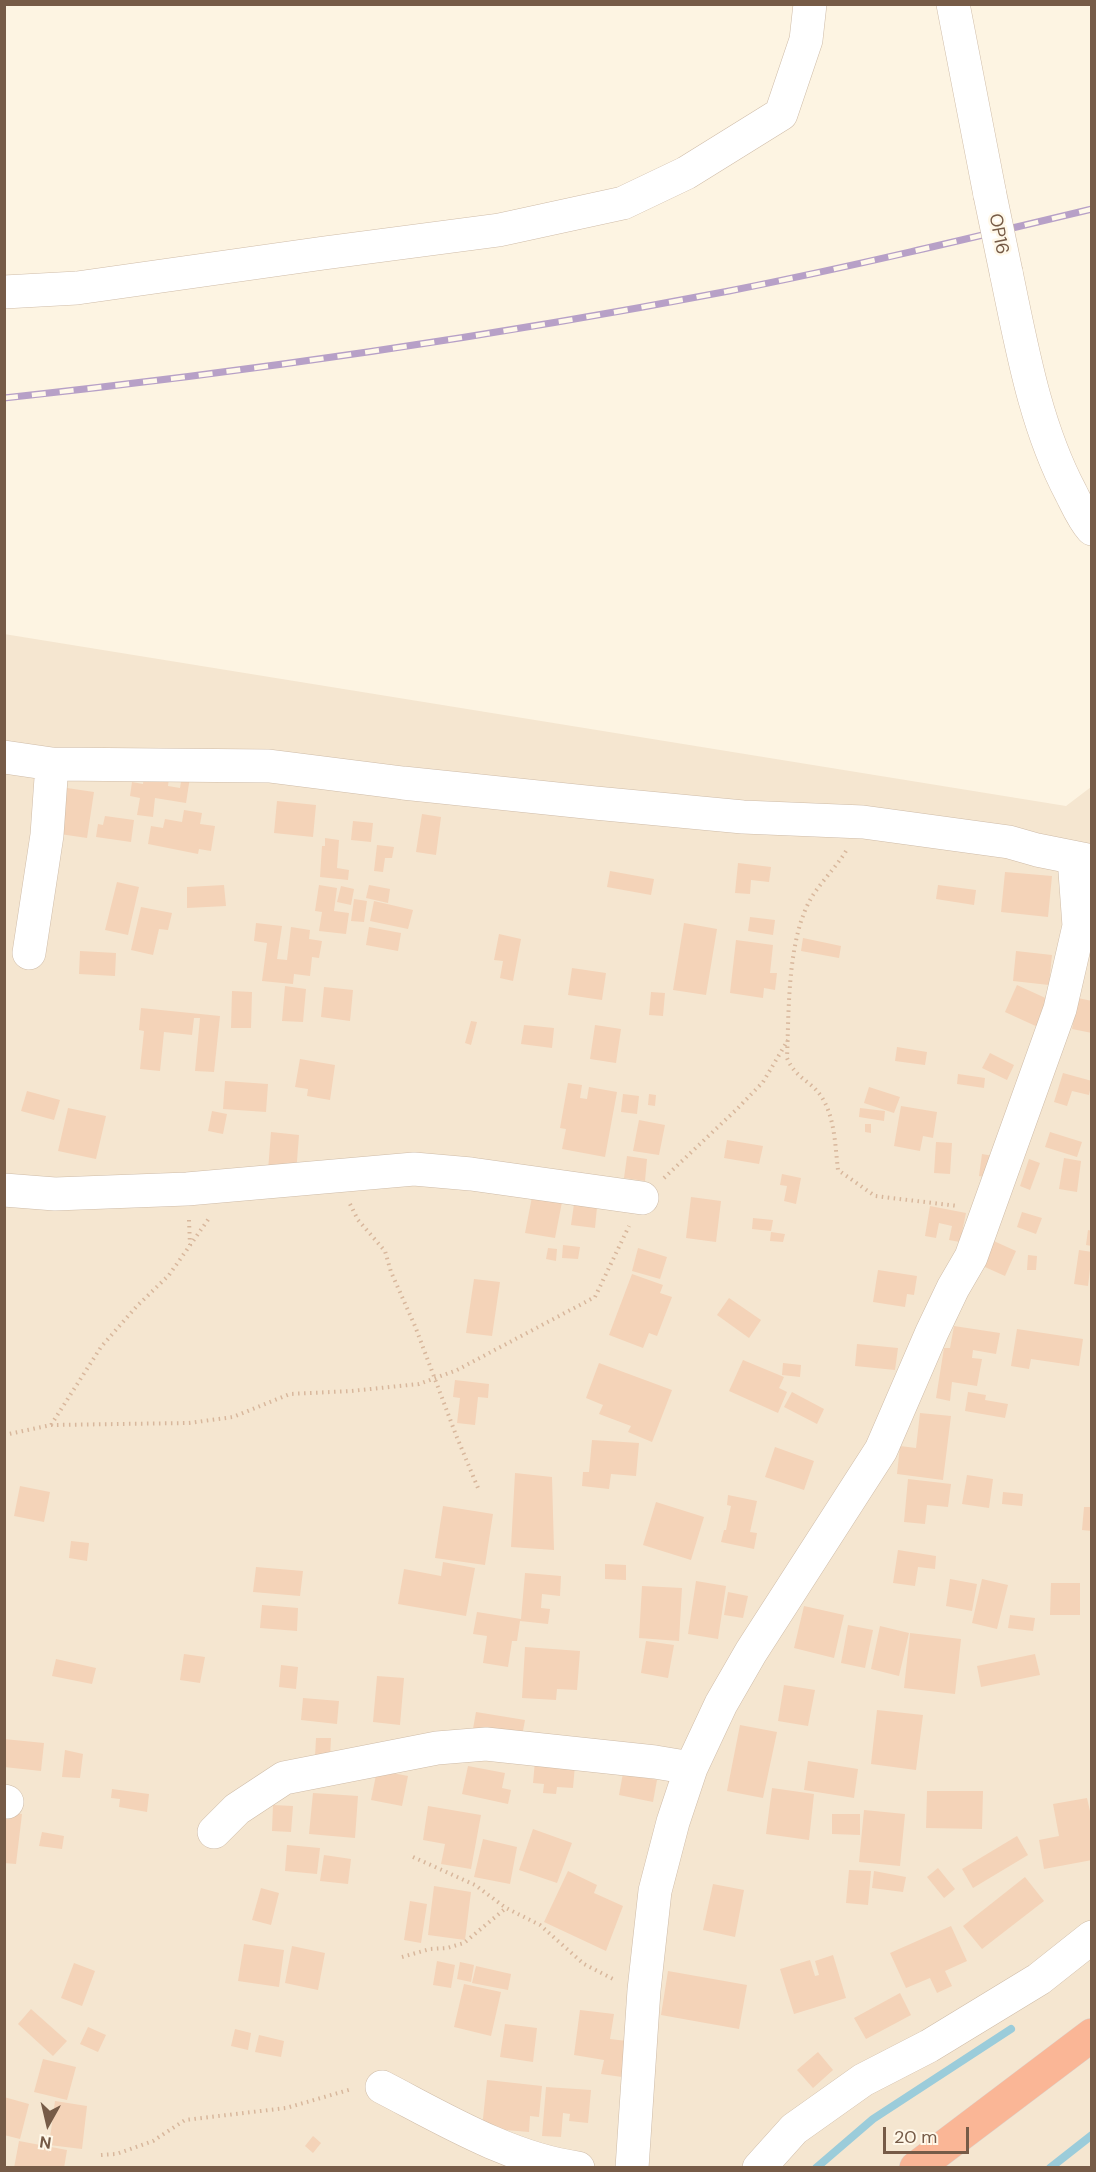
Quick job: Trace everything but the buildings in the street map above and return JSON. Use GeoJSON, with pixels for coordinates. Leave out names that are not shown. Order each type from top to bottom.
{"type":"FeatureCollection","features":[{"type":"Feature","properties":{"kind":"highway"},"geometry":{"type":"LineString","coordinates":[[916,2168],[1092,2035]]}},
{"type":"Feature","properties":{"kind":"street"},"geometry":{"type":"LineString","coordinates":[[4,292],[77,288],[499,230],[623,203],[686,173],[781,114],[806,40],[810,4]]}},
{"type":"Feature","properties":{"kind":"street","name":"OP16"},"geometry":{"type":"LineString","coordinates":[[953,4],[990,195],[1030,382],[1044,432],[1064,479],[1092,529]]}},
{"type":"Feature","properties":{"kind":"street"},"geometry":{"type":"LineString","coordinates":[[4,758],[52,764],[269,766],[403,783],[743,817],[863,822],[1009,842],[1083,860],[1079,926],[1059,1008],[971,1257],[932,1332],[881,1449],[751,1652],[721,1704],[691,1768],[673,1822],[655,1891],[644,1990],[632,2168]]}},
{"type":"Feature","properties":{"kind":"street"},"geometry":{"type":"LineString","coordinates":[[29,953],[47,835],[52,764]]}},
{"type":"Feature","properties":{"kind":"street"},"geometry":{"type":"LineString","coordinates":[[4,1190],[55,1194],[231,1186],[414,1169],[494,1177],[642,1198]]}},
{"type":"Feature","properties":{"kind":"street"},"geometry":{"type":"LineString","coordinates":[[214,1832],[237,1809],[284,1778],[437,1748],[486,1744],[691,1768]]}},
{"type":"Feature","properties":{"kind":"street"},"geometry":{"type":"LineString","coordinates":[[759,2168],[794,2129],[863,2080],[929,2046],[1039,1979],[1092,1937]]}},
{"type":"Feature","properties":{"kind":"street"},"geometry":{"type":"LineString","coordinates":[[382,2087],[486,2139],[533,2158],[578,2168]]}},
{"type":"Feature","properties":{"kind":"path"},"geometry":{"type":"LineString","coordinates":[[863,822],[837,866],[813,896],[798,927],[792,966],[787,1058],[791,1068],[815,1089],[826,1107],[831,1120],[838,1170],[875,1196],[989,1210]]}},
{"type":"Feature","properties":{"kind":"path"},"geometry":{"type":"LineString","coordinates":[[4,1435],[51,1425],[133,1425],[233,1417],[290,1394],[351,1391],[419,1383],[457,1370],[595,1297],[642,1198],[763,1082],[788,1040]]}},
{"type":"Feature","properties":{"kind":"path"},"geometry":{"type":"LineString","coordinates":[[339,1175],[358,1220],[385,1251],[391,1272],[415,1326],[478,1488]]}},
{"type":"Feature","properties":{"kind":"path"},"geometry":{"type":"LineString","coordinates":[[51,1425],[100,1347],[169,1275],[231,1186]]}},
{"type":"Feature","properties":{"kind":"path"},"geometry":{"type":"LineString","coordinates":[[413,1857],[475,1885],[506,1908],[540,1924],[584,1964],[644,1990]]}},
{"type":"Feature","properties":{"kind":"path"},"geometry":{"type":"LineString","coordinates":[[402,1958],[430,1949],[447,1948],[464,1943],[506,1908]]}},
{"type":"Feature","properties":{"kind":"path"},"geometry":{"type":"LineString","coordinates":[[101,2155],[116,2154],[153,2141],[185,2120],[286,2108],[348,2089],[382,2087]]}},
{"type":"Feature","properties":{"kind":"shaded area"},"geometry":{"type":"Polygon","coordinates":[[[4,634],[1066,806],[1091,787],[1091,2167],[5,2167],[4,634]]]}},
{"type":"Feature","properties":{"kind":"waterway"},"geometry":{"type":"LineString","coordinates":[[816,2168],[873,2119],[1011,2029]]}},
{"type":"Feature","properties":{"kind":"waterway"},"geometry":{"type":"LineString","coordinates":[[1050,2168],[1092,2135]]}},
{"type":"Feature","properties":{"kind":"railway"},"geometry":{"type":"LineString","coordinates":[[4,398],[277,365],[639,308],[774,282],[1092,209]]}}]}
